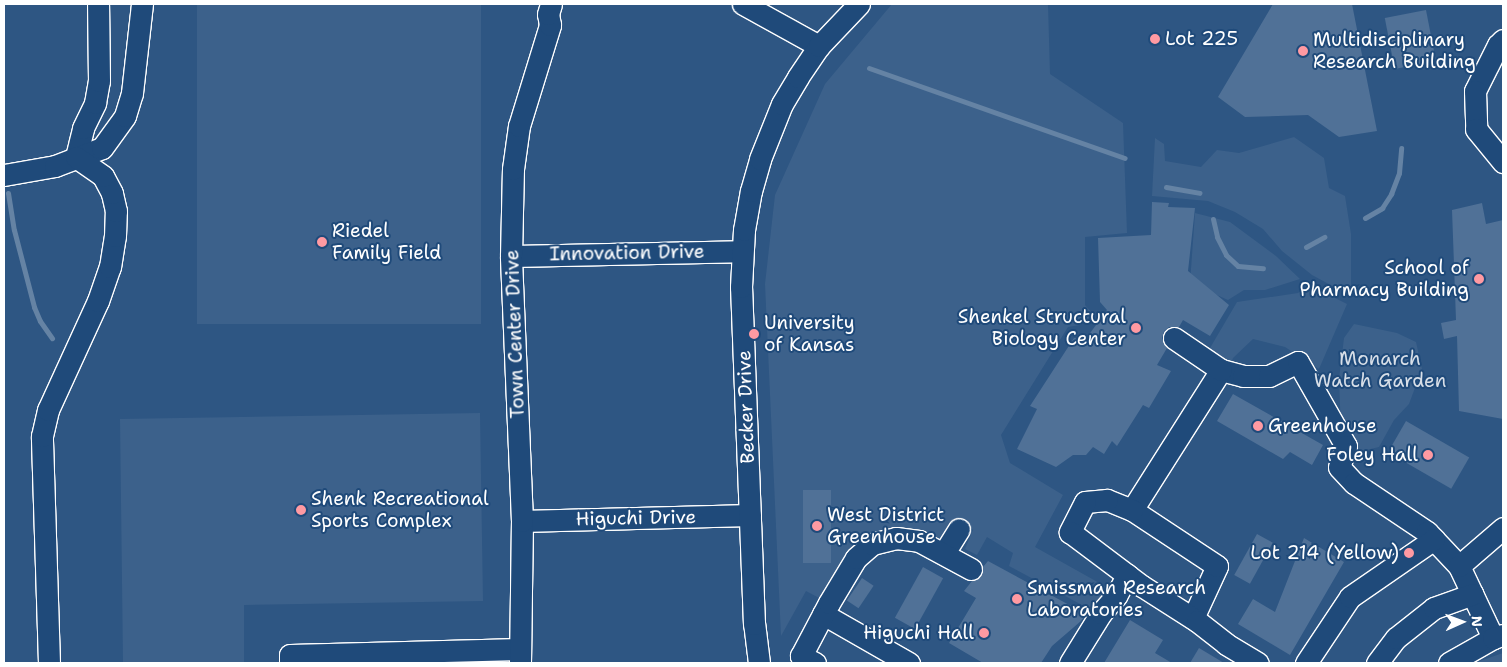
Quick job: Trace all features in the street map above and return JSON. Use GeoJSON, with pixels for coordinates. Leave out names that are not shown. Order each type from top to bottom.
{"type":"FeatureCollection","features":[{"type":"Feature","properties":{"kind":"street"},"geometry":{"type":"LineString","coordinates":[[76,157],[83,128],[95,103],[100,81],[98,4]]}},
{"type":"Feature","properties":{"kind":"street"},"geometry":{"type":"LineString","coordinates":[[4,175],[55,166],[102,148],[124,116],[132,93],[142,4]]}},
{"type":"Feature","properties":{"kind":"street","name":"Town Center Drive"},"geometry":{"type":"LineString","coordinates":[[520,656],[522,521],[511,256],[512,169],[519,126],[550,25],[548,14],[551,4]]}},
{"type":"Feature","properties":{"kind":"street","name":"Town Center Drive"},"geometry":{"type":"LineString","coordinates":[[550,25],[567,4]]}},
{"type":"Feature","properties":{"kind":"street"},"geometry":{"type":"LineString","coordinates":[[743,4],[819,46]]}},
{"type":"Feature","properties":{"kind":"street","name":"Becker Drive"},"geometry":{"type":"LineString","coordinates":[[759,663],[754,624],[741,287],[742,251],[751,192],[770,132],[798,76],[819,46],[859,4]]}},
{"type":"Feature","properties":{"kind":"street"},"geometry":{"type":"LineString","coordinates":[[1503,40],[1498,45],[1475,91],[1476,129],[1503,162]]}},
{"type":"Feature","properties":{"kind":"street"},"geometry":{"type":"LineString","coordinates":[[49,663],[42,436],[48,410],[98,301],[110,267],[115,236],[116,212],[112,193],[103,176],[76,157]]}},
{"type":"Feature","properties":{"kind":"street","name":"Innovation Drive"},"geometry":{"type":"LineString","coordinates":[[511,256],[742,251]]}},
{"type":"Feature","properties":{"kind":"street"},"geometry":{"type":"LineString","coordinates":[[1174,338],[1220,370],[1243,376],[1269,376],[1298,362],[1346,446],[1339,467],[1354,483],[1427,532],[1434,539],[1459,566],[1498,636],[1449,663]]}},
{"type":"Feature","properties":{"kind":"street"},"geometry":{"type":"LineString","coordinates":[[1132,510],[1220,370]]}},
{"type":"Feature","properties":{"kind":"street"},"geometry":{"type":"LineString","coordinates":[[1193,618],[1217,566],[1132,510],[1107,500],[1085,502],[1070,532],[1127,575],[1193,618],[1226,644],[1258,663]]}},
{"type":"Feature","properties":{"kind":"street","name":"Higuchi Drive"},"geometry":{"type":"LineString","coordinates":[[522,521],[750,515]]}},
{"type":"Feature","properties":{"kind":"street"},"geometry":{"type":"LineString","coordinates":[[1459,566],[1503,528]]}},
{"type":"Feature","properties":{"kind":"street"},"geometry":{"type":"LineString","coordinates":[[944,553],[959,529]]}},
{"type":"Feature","properties":{"kind":"street"},"geometry":{"type":"LineString","coordinates":[[815,663],[802,656],[823,614],[856,558],[872,544],[896,538],[919,541],[944,553],[971,570]]}},
{"type":"Feature","properties":{"kind":"street"},"geometry":{"type":"LineString","coordinates":[[1306,663],[1350,598],[1434,539]]}},
{"type":"Feature","properties":{"kind":"street"},"geometry":{"type":"LineString","coordinates":[[1070,663],[1101,613],[1116,596],[1127,575]]}},
{"type":"Feature","properties":{"kind":"street"},"geometry":{"type":"LineString","coordinates":[[1377,663],[1396,638],[1434,608],[1473,594]]}},
{"type":"Feature","properties":{"kind":"street"},"geometry":{"type":"LineString","coordinates":[[823,614],[909,663]]}},
{"type":"Feature","properties":{"kind":"street"},"geometry":{"type":"LineString","coordinates":[[290,663],[290,656],[520,656]]}},
{"type":"Feature","properties":{"kind":"shaded area","name":"University of Kansas"},"geometry":{"type":"Polygon","coordinates":[[[4,4],[1503,4],[1503,663],[4,663],[4,4]]]}},
{"type":"Feature","properties":{"kind":"green space"},"geometry":{"type":"Polygon","coordinates":[[[197,4],[481,4],[481,324],[197,324],[197,4]]]}},
{"type":"Feature","properties":{"kind":"green space"},"geometry":{"type":"Polygon","coordinates":[[[892,4],[1048,4],[1050,74],[1123,123],[1127,233],[1085,237],[1085,305],[1093,314],[1080,325],[1068,327],[1001,435],[1010,463],[1063,495],[1035,547],[1110,589],[1095,612],[1009,566],[1013,553],[987,537],[977,555],[965,549],[973,530],[957,519],[943,539],[910,529],[869,535],[823,600],[806,591],[781,636],[765,284],[775,195],[825,84],[892,4]]]}},
{"type":"Feature","properties":{"kind":"green space"},"geometry":{"type":"Polygon","coordinates":[[[1294,137],[1324,158],[1329,188],[1345,196],[1351,234],[1351,296],[1312,275],[1282,251],[1263,229],[1235,212],[1208,201],[1152,196],[1155,138],[1164,144],[1165,161],[1201,167],[1217,150],[1239,153],[1294,137]]]}},
{"type":"Feature","properties":{"kind":"green space"},"geometry":{"type":"Polygon","coordinates":[[[1195,213],[1230,222],[1276,256],[1300,279],[1265,290],[1244,290],[1228,300],[1190,283],[1195,213]]]}},
{"type":"Feature","properties":{"kind":"green space"},"geometry":{"type":"Polygon","coordinates":[[[1309,285],[1347,304],[1319,369],[1285,347],[1253,339],[1233,358],[1229,369],[1199,344],[1210,348],[1237,302],[1298,293],[1309,285]]]}},
{"type":"Feature","properties":{"kind":"green space","name":"Monarch Watch Garden"},"geometry":{"type":"Polygon","coordinates":[[[1354,324],[1397,333],[1416,342],[1422,369],[1409,404],[1394,420],[1379,447],[1354,453],[1341,431],[1339,379],[1344,338],[1354,324]]]}},
{"type":"Feature","properties":{"kind":"green space","name":"Shenk Recreational Sports Complex"},"geometry":{"type":"Polygon","coordinates":[[[480,413],[483,601],[244,605],[244,663],[123,663],[120,419],[480,413]]]}},
{"type":"Feature","properties":{"kind":"green space"},"geometry":{"type":"Polygon","coordinates":[[[1503,653],[1503,663],[1474,663],[1503,653]]]}},
{"type":"Feature","properties":{"kind":"building","name":"Multidisciplinary Research Building"},"geometry":{"type":"Polygon","coordinates":[[[1273,4],[1352,4],[1377,131],[1339,137],[1308,115],[1245,117],[1218,97],[1273,4]]]}},
{"type":"Feature","properties":{"kind":"building"},"geometry":{"type":"Polygon","coordinates":[[[1426,10],[1436,61],[1395,69],[1385,18],[1426,10]]]}},
{"type":"Feature","properties":{"kind":"building","name":"Shenkel Structural Biology Center"},"geometry":{"type":"Polygon","coordinates":[[[1152,202],[1169,203],[1168,207],[1195,208],[1188,271],[1229,305],[1210,336],[1183,320],[1179,327],[1169,327],[1164,331],[1162,338],[1167,348],[1157,365],[1171,371],[1149,408],[1143,405],[1117,446],[1112,441],[1104,454],[1093,447],[1086,455],[1073,455],[1056,467],[1017,449],[1037,409],[1030,406],[1074,338],[1085,340],[1107,310],[1100,302],[1098,238],[1151,235],[1152,202]]]}},
{"type":"Feature","properties":{"kind":"building","name":"School of Pharmacy Building"},"geometry":{"type":"Polygon","coordinates":[[[1482,203],[1486,224],[1503,220],[1503,419],[1459,411],[1457,336],[1444,339],[1441,323],[1456,320],[1452,210],[1482,203]]]}},
{"type":"Feature","properties":{"kind":"building","name":"Greenhouse"},"geometry":{"type":"Polygon","coordinates":[[[1233,394],[1323,445],[1312,465],[1290,452],[1283,459],[1217,421],[1233,394]]]}},
{"type":"Feature","properties":{"kind":"building","name":"Foley Hall"},"geometry":{"type":"Polygon","coordinates":[[[1406,421],[1469,458],[1451,489],[1388,452],[1406,421]]]}},
{"type":"Feature","properties":{"kind":"building","name":"West District Greenhouse"},"geometry":{"type":"Polygon","coordinates":[[[803,490],[831,490],[831,563],[803,563],[803,490]]]}},
{"type":"Feature","properties":{"kind":"building"},"geometry":{"type":"Polygon","coordinates":[[[1257,534],[1273,543],[1250,584],[1234,575],[1257,534]]]}},
{"type":"Feature","properties":{"kind":"building"},"geometry":{"type":"Polygon","coordinates":[[[1304,538],[1344,562],[1290,655],[1238,624],[1253,599],[1275,612],[1304,538]]]}},
{"type":"Feature","properties":{"kind":"building"},"geometry":{"type":"Polygon","coordinates":[[[988,561],[1086,614],[1081,621],[1052,646],[1041,663],[983,663],[949,643],[976,598],[964,591],[972,581],[982,575],[983,567],[988,561]]]}},
{"type":"Feature","properties":{"kind":"building"},"geometry":{"type":"Polygon","coordinates":[[[923,567],[943,578],[915,629],[895,618],[923,567]]]}},
{"type":"Feature","properties":{"kind":"building"},"geometry":{"type":"Polygon","coordinates":[[[862,578],[874,586],[859,608],[847,600],[862,578]]]}},
{"type":"Feature","properties":{"kind":"building","name":"Smissman Research Laboratories"},"geometry":{"type":"Polygon","coordinates":[[[1130,620],[1163,640],[1155,653],[1172,663],[1104,663],[1130,620]]]}},
{"type":"Feature","properties":{"kind":"building"},"geometry":{"type":"Polygon","coordinates":[[[1199,648],[1224,663],[1190,663],[1199,648]]]}},
{"type":"Feature","properties":{"kind":"waterway"},"geometry":{"type":"LineString","coordinates":[[869,68],[1125,158]]}},
{"type":"Feature","properties":{"kind":"waterway"},"geometry":{"type":"LineString","coordinates":[[1365,218],[1382,208],[1391,194],[1399,173],[1401,148]]}},
{"type":"Feature","properties":{"kind":"waterway"},"geometry":{"type":"LineString","coordinates":[[1166,187],[1199,193]]}},
{"type":"Feature","properties":{"kind":"waterway"},"geometry":{"type":"LineString","coordinates":[[8,193],[14,230],[34,307],[40,321],[52,338]]}},
{"type":"Feature","properties":{"kind":"waterway"},"geometry":{"type":"LineString","coordinates":[[1213,219],[1217,237],[1226,255],[1238,266],[1263,268]]}},
{"type":"Feature","properties":{"kind":"waterway"},"geometry":{"type":"LineString","coordinates":[[1306,247],[1324,237]]}},
{"type":"Feature","properties":{"kind":"place","name":"Lot 225"},"geometry":{"type":"Point","coordinates":[1155,39]}},
{"type":"Feature","properties":{"kind":"place","name":"Multidisciplinary Research Building"},"geometry":{"type":"Point","coordinates":[1303,51]}},
{"type":"Feature","properties":{"kind":"place","name":"Riedel Family Field"},"geometry":{"type":"Point","coordinates":[322,242]}},
{"type":"Feature","properties":{"kind":"place","name":"School of Pharmacy Building"},"geometry":{"type":"Point","coordinates":[1479,279]}},
{"type":"Feature","properties":{"kind":"place","name":"Shenkel Structural Biology Center"},"geometry":{"type":"Point","coordinates":[1136,328]}},
{"type":"Feature","properties":{"kind":"place","name":"University of Kansas"},"geometry":{"type":"Point","coordinates":[754,334]}},
{"type":"Feature","properties":{"kind":"place","name":"Greenhouse"},"geometry":{"type":"Point","coordinates":[1258,426]}},
{"type":"Feature","properties":{"kind":"place","name":"Foley Hall"},"geometry":{"type":"Point","coordinates":[1428,455]}},
{"type":"Feature","properties":{"kind":"place","name":"Shenk Recreational Sports Complex"},"geometry":{"type":"Point","coordinates":[301,510]}},
{"type":"Feature","properties":{"kind":"place","name":"West District Greenhouse"},"geometry":{"type":"Point","coordinates":[817,526]}},
{"type":"Feature","properties":{"kind":"place","name":"Lot 214 (Yellow)"},"geometry":{"type":"Point","coordinates":[1409,553]}},
{"type":"Feature","properties":{"kind":"place","name":"Smissman Research Laboratories"},"geometry":{"type":"Point","coordinates":[1017,599]}},
{"type":"Feature","properties":{"kind":"place","name":"Higuchi Hall"},"geometry":{"type":"Point","coordinates":[984,633]}}]}
